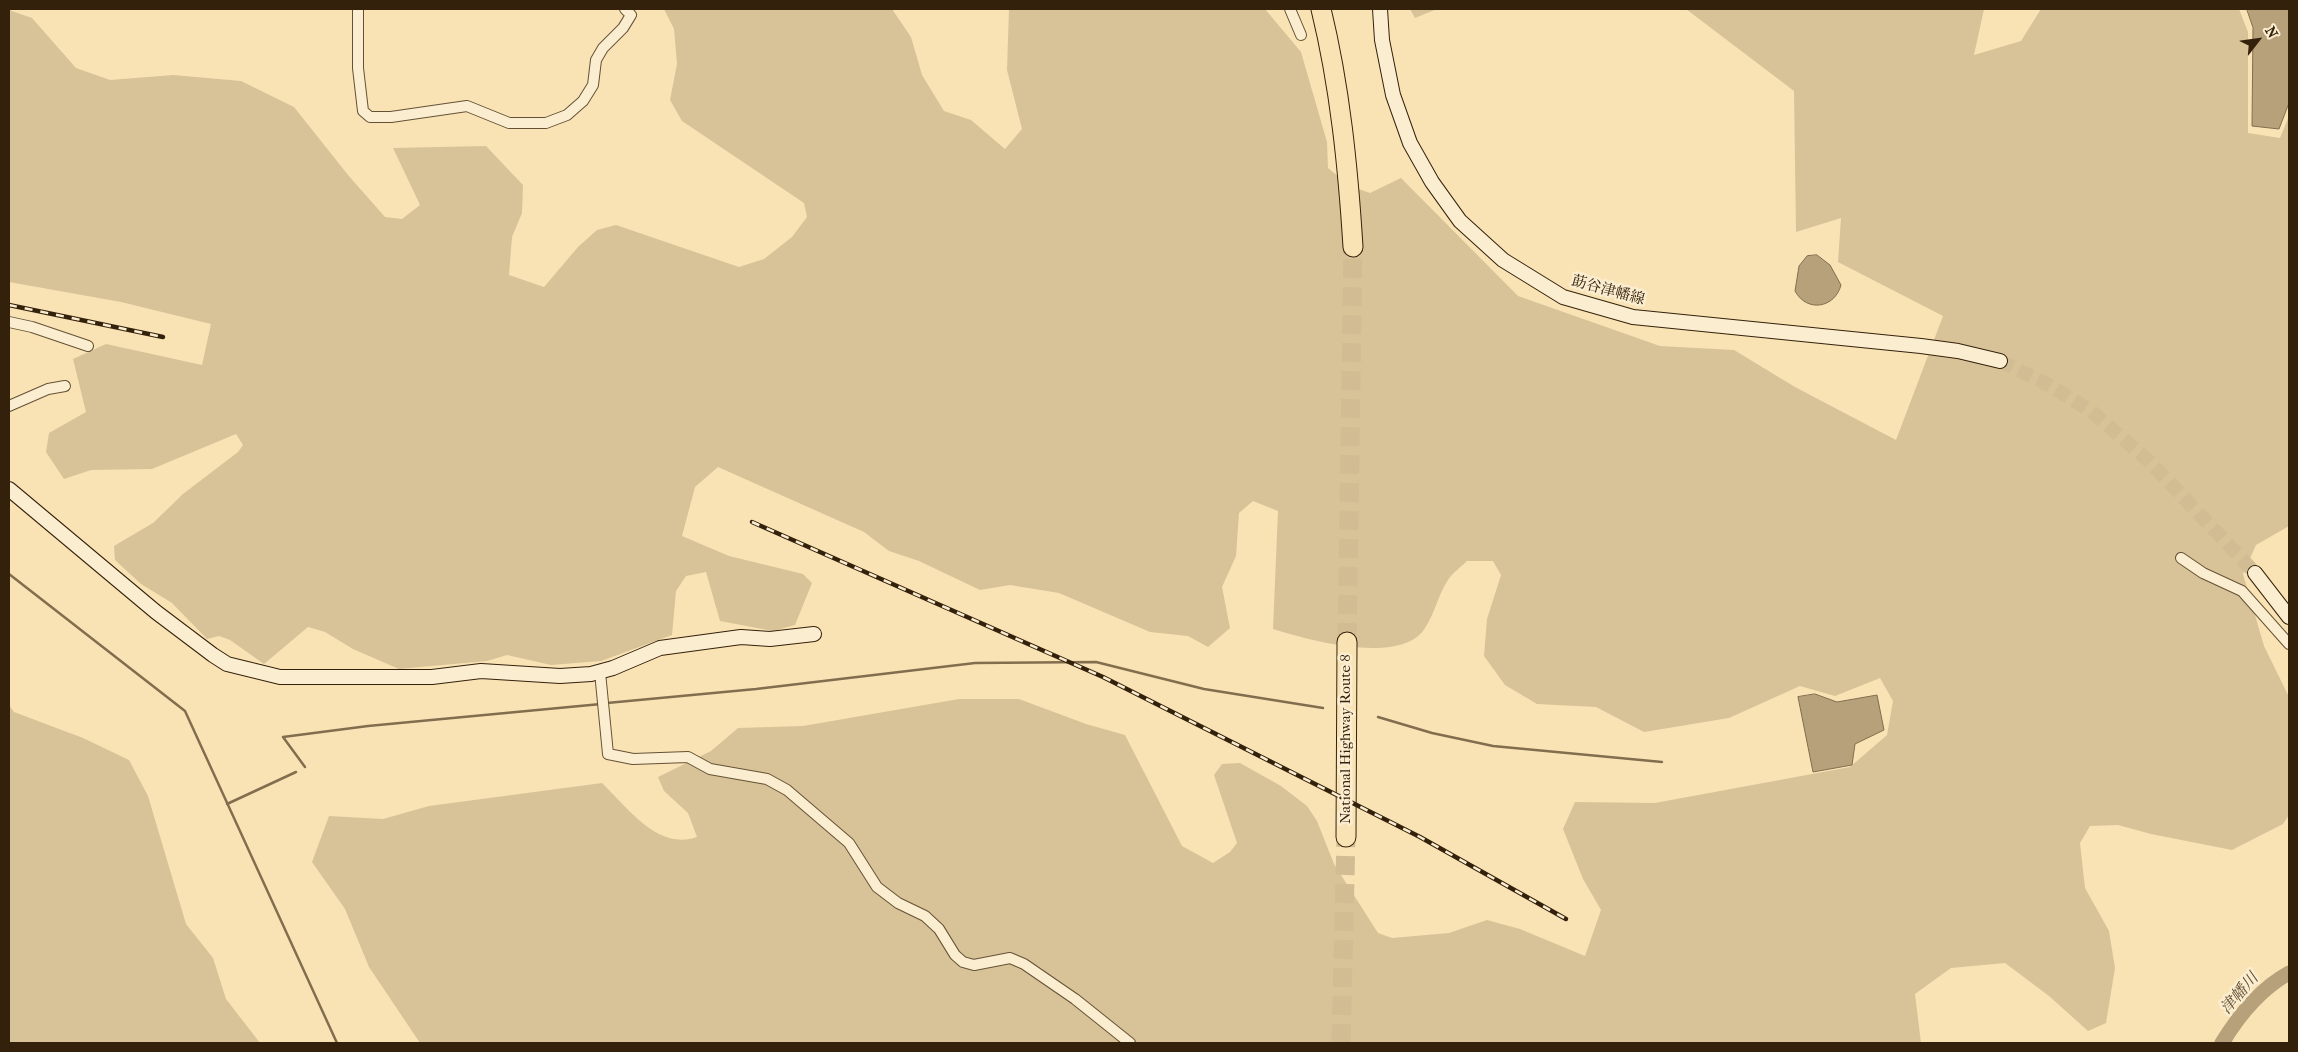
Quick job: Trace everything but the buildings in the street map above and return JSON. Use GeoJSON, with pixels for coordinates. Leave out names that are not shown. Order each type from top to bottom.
{"type":"FeatureCollection","features":[{"type":"Feature","properties":{"kind":"highway"},"geometry":{"type":"LineString","coordinates":[[1310,9],[1345,148]]}},
{"type":"Feature","properties":{"kind":"highway"},"geometry":{"type":"LineString","coordinates":[[1322,9],[1345,148],[1353,247]]}},
{"type":"Feature","properties":{"kind":"highway"},"geometry":{"type":"LineString","coordinates":[[1332,9],[1337,45],[1332,61]]}},
{"type":"Feature","properties":{"kind":"highway","name":"National Highway Route 8"},"geometry":{"type":"LineString","coordinates":[[1346,837],[1347,642]]}},
{"type":"Feature","properties":{"kind":"street"},"geometry":{"type":"LineString","coordinates":[[358,9],[358,68],[363,111],[370,117],[391,117],[467,106],[508,123],[546,124],[567,115],[583,101],[593,85],[596,60],[603,48],[623,28],[631,15],[625,9]]}},
{"type":"Feature","properties":{"kind":"street"},"geometry":{"type":"LineString","coordinates":[[1290,9],[1301,35]]}},
{"type":"Feature","properties":{"kind":"street","name":"莇谷津幡線"},"geometry":{"type":"LineString","coordinates":[[1380,9],[1382,40],[1393,96],[1410,143],[1432,182],[1460,221],[1503,260],[1563,297],[1633,317],[1921,346],[1958,351],[2000,361]]}},
{"type":"Feature","properties":{"kind":"street"},"geometry":{"type":"LineString","coordinates":[[9,322],[32,327],[88,346]]}},
{"type":"Feature","properties":{"kind":"street"},"geometry":{"type":"LineString","coordinates":[[9,406],[48,389],[65,386]]}},
{"type":"Feature","properties":{"kind":"street"},"geometry":{"type":"LineString","coordinates":[[9,488],[156,612],[227,664],[280,677],[432,677],[481,672],[560,676],[600,672],[660,648],[741,637],[770,639],[814,634]]}},
{"type":"Feature","properties":{"kind":"street"},"geometry":{"type":"LineString","coordinates":[[2181,558],[2203,573],[2242,591],[2289,644]]}},
{"type":"Feature","properties":{"kind":"street"},"geometry":{"type":"LineString","coordinates":[[2255,573],[2289,617]]}},
{"type":"Feature","properties":{"kind":"street"},"geometry":{"type":"LineString","coordinates":[[600,672],[608,754],[633,759],[688,757],[710,769],[767,780],[780,787],[849,843],[877,887],[898,903],[925,916],[938,929],[955,955],[963,962],[974,965],[1010,958],[1024,964],[1075,999],[1130,1043]]}},
{"type":"Feature","properties":{"kind":"shaded area"},"geometry":{"type":"Polygon","coordinates":[[[664,9],[892,9],[911,37],[922,75],[944,111],[971,120],[1005,149],[1022,129],[1007,70],[1009,9],[1265,9],[1301,52],[1327,142],[1328,168],[1350,186],[1370,193],[1401,178],[1518,296],[1660,346],[1734,350],[1795,387],[1896,440],[1943,316],[1838,262],[1841,218],[1796,232],[1794,91],[1686,9],[1984,9],[1974,55],[2021,41],[2041,9],[2239,9],[2248,32],[2248,133],[2280,138],[2289,116],[2289,526],[2256,545],[2243,574],[2264,646],[2289,697],[2289,815],[2283,824],[2232,850],[2151,834],[2118,825],[2090,826],[2080,843],[2085,888],[2109,931],[2115,968],[2106,1023],[2088,1031],[2049,996],[2005,963],[1951,968],[1915,994],[1921,1043],[420,1043],[369,967],[345,909],[312,862],[329,816],[383,819],[429,806],[602,783],[645,825],[669,838],[683,840],[697,837],[688,813],[664,791],[658,777],[711,751],[738,728],[803,726],[959,699],[1019,699],[1086,724],[1125,735],[1182,846],[1213,863],[1230,852],[1237,843],[1214,775],[1222,764],[1240,763],[1281,786],[1307,806],[1317,821],[1334,864],[1378,933],[1392,938],[1449,933],[1487,920],[1520,929],[1585,956],[1601,910],[1583,879],[1563,829],[1575,802],[1655,803],[1850,767],[1887,735],[1893,701],[1880,678],[1835,696],[1800,686],[1729,718],[1644,732],[1596,707],[1537,704],[1505,685],[1484,656],[1487,619],[1501,575],[1493,561],[1467,561],[1454,572],[1448,580],[1425,628],[1413,639],[1396,646],[1376,648],[1330,644],[1273,629],[1278,511],[1253,501],[1239,513],[1236,556],[1222,587],[1230,628],[1208,647],[1188,636],[1150,632],[1059,593],[1010,585],[980,590],[919,561],[889,551],[864,532],[718,467],[695,487],[682,536],[729,556],[803,574],[812,583],[795,625],[773,631],[720,621],[706,572],[686,576],[676,591],[672,635],[601,661],[551,665],[507,655],[487,661],[399,669],[353,649],[325,632],[308,627],[264,664],[230,640],[219,636],[207,639],[172,603],[141,584],[115,560],[114,546],[153,523],[183,494],[238,452],[243,445],[236,434],[152,469],[91,470],[64,479],[46,452],[49,433],[86,412],[73,359],[106,344],[202,365],[211,324],[121,302],[9,282],[9,10],[32,18],[76,68],[110,80],[173,75],[241,81],[294,107],[348,175],[385,217],[402,219],[420,205],[393,148],[486,146],[523,185],[522,213],[512,237],[509,275],[544,287],[578,247],[597,230],[616,225],[739,267],[764,259],[792,237],[807,217],[804,203],[682,121],[670,100],[677,64],[674,29],[664,9]]]}},
{"type":"Feature","properties":{"kind":"shaded area"},"geometry":{"type":"Polygon","coordinates":[[[1410,9],[1437,9],[1415,18],[1410,9]]]}},
{"type":"Feature","properties":{"kind":"shaded area"},"geometry":{"type":"Polygon","coordinates":[[[2247,9],[2289,9],[2289,103],[2279,129],[2252,126],[2253,28],[2247,9]]]}},
{"type":"Feature","properties":{"kind":"shaded area"},"geometry":{"type":"Polygon","coordinates":[[[1817,255],[1830,265],[1841,285],[1833,299],[1827,303],[1813,305],[1806,303],[1795,291],[1799,266],[1807,256],[1817,255]]]}},
{"type":"Feature","properties":{"kind":"shaded area"},"geometry":{"type":"Polygon","coordinates":[[[1815,694],[1837,702],[1877,695],[1884,730],[1855,744],[1852,765],[1813,772],[1798,697],[1815,694]]]}},
{"type":"Feature","properties":{"kind":"shaded area"},"geometry":{"type":"Polygon","coordinates":[[[9,705],[14,712],[83,738],[129,760],[148,796],[186,924],[213,958],[226,999],[260,1043],[9,1043],[9,705]]]}},
{"type":"Feature","properties":{"kind":"waterway"},"geometry":{"type":"LineString","coordinates":[[9,574],[185,711],[337,1043]]}},
{"type":"Feature","properties":{"kind":"waterway"},"geometry":{"type":"LineString","coordinates":[[607,703],[756,689],[975,663],[1096,662],[1204,689],[1323,708]]}},
{"type":"Feature","properties":{"kind":"waterway"},"geometry":{"type":"LineString","coordinates":[[305,767],[283,737],[368,726],[601,704]]}},
{"type":"Feature","properties":{"kind":"waterway"},"geometry":{"type":"LineString","coordinates":[[1378,717],[1432,733],[1493,746],[1662,762]]}},
{"type":"Feature","properties":{"kind":"waterway"},"geometry":{"type":"LineString","coordinates":[[227,804],[296,772]]}},
{"type":"Feature","properties":{"kind":"waterway","name":"津幡川"},"geometry":{"type":"LineString","coordinates":[[2222,1043],[2251,1004],[2278,979],[2289,973]]}},
{"type":"Feature","properties":{"kind":"tunnel"},"geometry":{"type":"LineString","coordinates":[[1347,642],[1353,247]]}},
{"type":"Feature","properties":{"kind":"tunnel"},"geometry":{"type":"LineString","coordinates":[[2000,361],[2047,384],[2091,411],[2149,461],[2255,573]]}},
{"type":"Feature","properties":{"kind":"tunnel"},"geometry":{"type":"LineString","coordinates":[[1341,1043],[1346,837]]}},
{"type":"Feature","properties":{"kind":"railway"},"geometry":{"type":"LineString","coordinates":[[9,305],[163,337]]}},
{"type":"Feature","properties":{"kind":"railway"},"geometry":{"type":"LineString","coordinates":[[752,522],[1103,677],[1420,837],[1566,919]]}}]}
